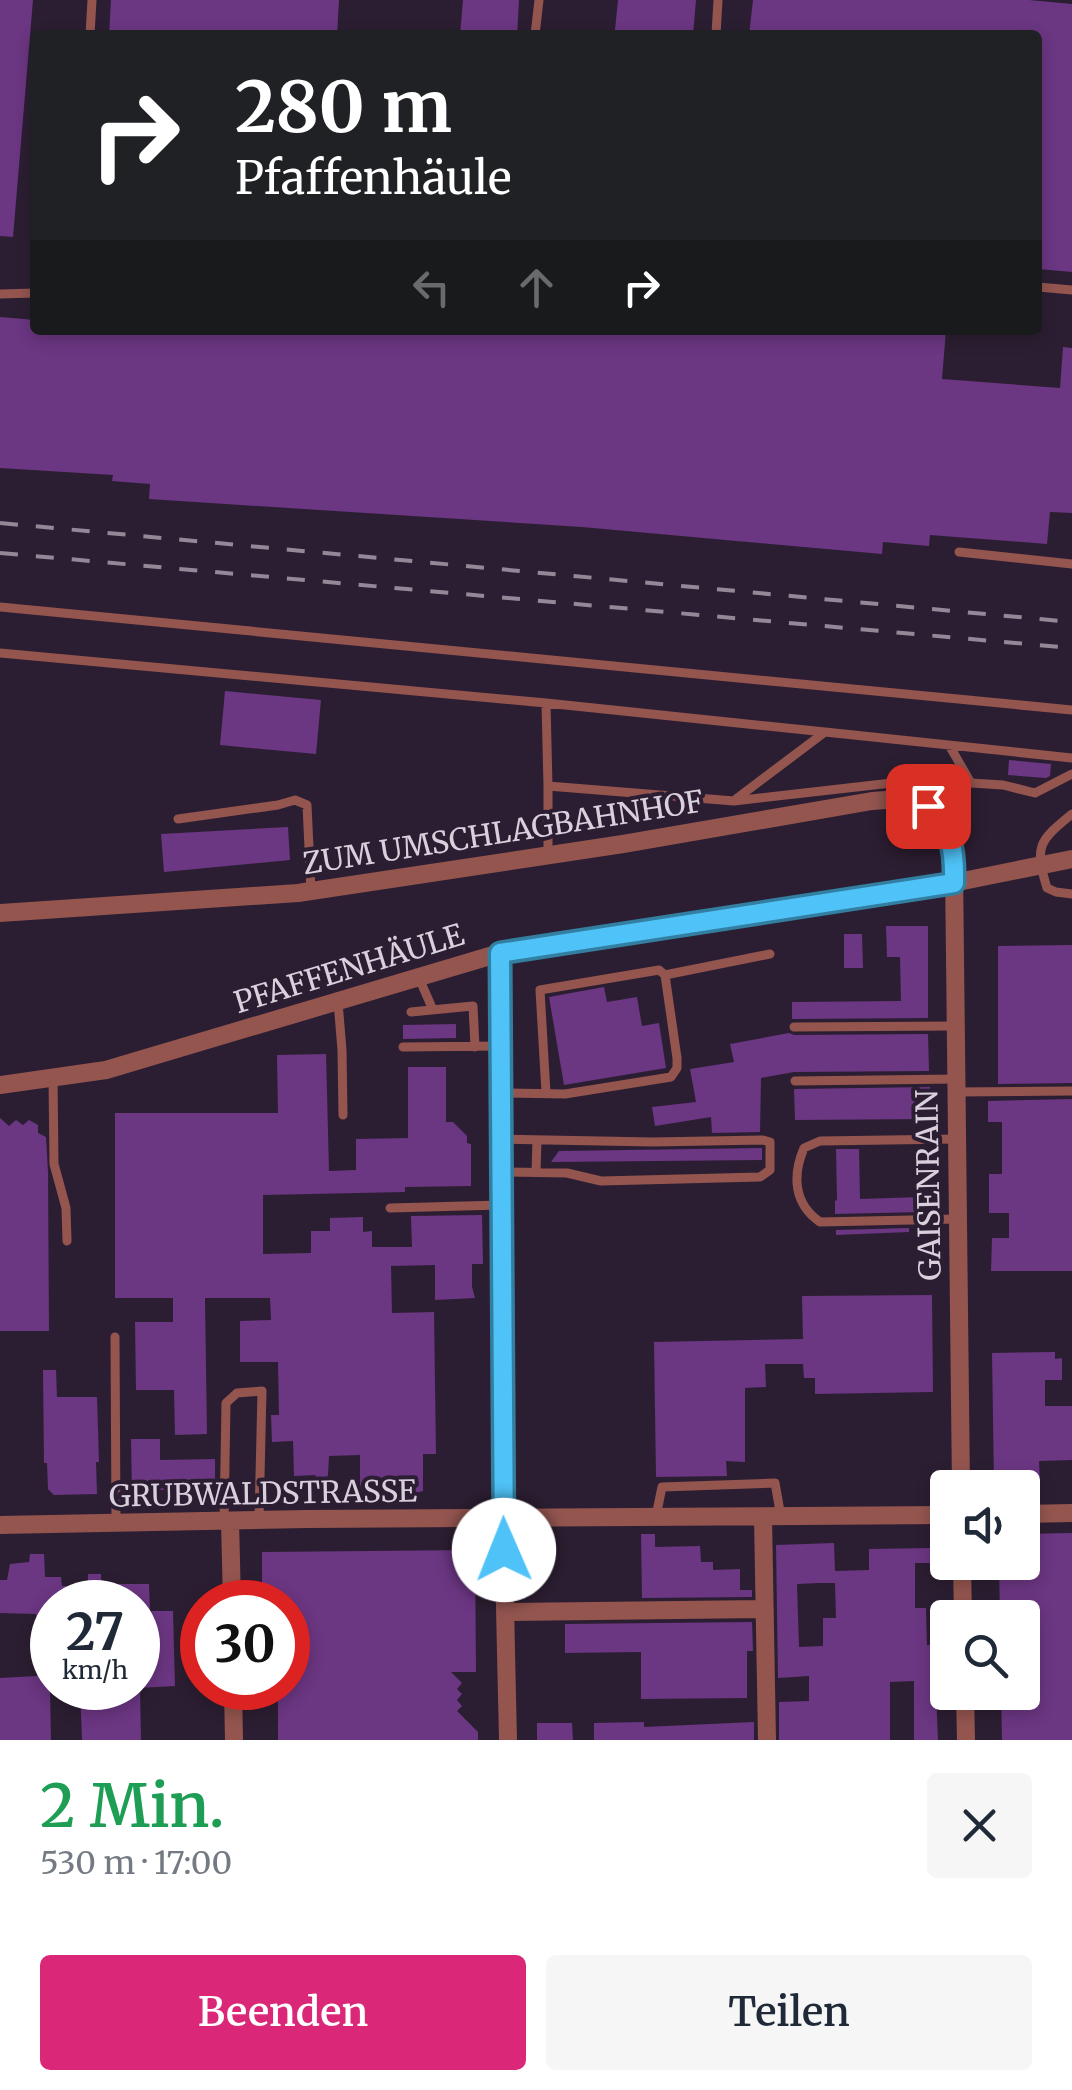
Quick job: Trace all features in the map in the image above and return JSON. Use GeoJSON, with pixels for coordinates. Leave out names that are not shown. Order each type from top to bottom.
{"type":"FeatureCollection","features":[{"type":"Feature","properties":{"kind":"street","name":"ZUM UMSCHLAGBAHNHOF"},"geometry":{"type":"LineString","coordinates":[[0,913],[311,891],[872,801],[908,800],[928,806],[946,827],[952,844],[954,883]]}},
{"type":"Feature","properties":{"kind":"street","name":"PFAFFENHÄULE"},"geometry":{"type":"LineString","coordinates":[[0,1086],[106,1070],[500,953],[954,883],[1072,859]]}},
{"type":"Feature","properties":{"kind":"street","name":"GAISENRAIN"},"geometry":{"type":"LineString","coordinates":[[954,883],[960,1470]]}},
{"type":"Feature","properties":{"kind":"street"},"geometry":{"type":"LineString","coordinates":[[500,953],[508,1740]]}},
{"type":"Feature","properties":{"kind":"street"},"geometry":{"type":"LineString","coordinates":[[1040,1514],[1072,1513]]}},
{"type":"Feature","properties":{"kind":"street","name":"GRUBWALDSTRASSE"},"geometry":{"type":"LineString","coordinates":[[0,1526],[930,1515]]}},
{"type":"Feature","properties":{"kind":"street"},"geometry":{"type":"LineString","coordinates":[[767,1740],[764,1609],[772,1517]]}},
{"type":"Feature","properties":{"kind":"street"},"geometry":{"type":"LineString","coordinates":[[227,1522],[231,1580]]}},
{"type":"Feature","properties":{"kind":"street"},"geometry":{"type":"LineString","coordinates":[[505,1612],[764,1609]]}},
{"type":"Feature","properties":{"kind":"street"},"geometry":{"type":"LineString","coordinates":[[233,1710],[234,1740]]}},
{"type":"Feature","properties":{"kind":"street"},"geometry":{"type":"LineString","coordinates":[[965,1710],[966,1740]]}},
{"type":"Feature","properties":{"kind":"lane"},"geometry":{"type":"LineString","coordinates":[[90,30],[92,0]]}},
{"type":"Feature","properties":{"kind":"lane"},"geometry":{"type":"LineString","coordinates":[[535,30],[538,0]]}},
{"type":"Feature","properties":{"kind":"lane"},"geometry":{"type":"LineString","coordinates":[[716,30],[718,0]]}},
{"type":"Feature","properties":{"kind":"lane"},"geometry":{"type":"LineString","coordinates":[[1042,287],[1072,290]]}},
{"type":"Feature","properties":{"kind":"lane"},"geometry":{"type":"LineString","coordinates":[[0,294],[30,293]]}},
{"type":"Feature","properties":{"kind":"lane"},"geometry":{"type":"LineString","coordinates":[[959,552],[1072,564]]}},
{"type":"Feature","properties":{"kind":"lane"},"geometry":{"type":"LineString","coordinates":[[0,607],[1072,710]]}},
{"type":"Feature","properties":{"kind":"lane"},"geometry":{"type":"LineString","coordinates":[[0,653],[546,703],[1072,758]]}},
{"type":"Feature","properties":{"kind":"lane"},"geometry":{"type":"LineString","coordinates":[[546,703],[548,856]]}},
{"type":"Feature","properties":{"kind":"lane"},"geometry":{"type":"LineString","coordinates":[[734,801],[825,732]]}},
{"type":"Feature","properties":{"kind":"lane"},"geometry":{"type":"LineString","coordinates":[[949,745],[971,784]]}},
{"type":"Feature","properties":{"kind":"lane"},"geometry":{"type":"LineString","coordinates":[[548,786],[734,801],[918,780],[1003,786],[1035,793],[1072,774]]}},
{"type":"Feature","properties":{"kind":"lane"},"geometry":{"type":"LineString","coordinates":[[178,819],[296,800],[307,805],[311,891]]}},
{"type":"Feature","properties":{"kind":"lane"},"geometry":{"type":"LineString","coordinates":[[1072,814],[1047,836],[1039,850],[1047,888],[1072,894]]}},
{"type":"Feature","properties":{"kind":"lane"},"geometry":{"type":"LineString","coordinates":[[665,975],[770,954]]}},
{"type":"Feature","properties":{"kind":"lane"},"geometry":{"type":"LineString","coordinates":[[501,1093],[546,1094],[565,1094],[671,1078],[677,1058],[665,975],[659,970],[540,990],[546,1094]]}},
{"type":"Feature","properties":{"kind":"lane"},"geometry":{"type":"LineString","coordinates":[[419,978],[432,1010]]}},
{"type":"Feature","properties":{"kind":"lane"},"geometry":{"type":"LineString","coordinates":[[338,1002],[343,1115]]}},
{"type":"Feature","properties":{"kind":"lane"},"geometry":{"type":"LineString","coordinates":[[411,1012],[472,1006],[474,1047]]}},
{"type":"Feature","properties":{"kind":"lane"},"geometry":{"type":"LineString","coordinates":[[794,1027],[955,1026]]}},
{"type":"Feature","properties":{"kind":"lane"},"geometry":{"type":"LineString","coordinates":[[403,1047],[500,1046]]}},
{"type":"Feature","properties":{"kind":"lane"},"geometry":{"type":"LineString","coordinates":[[53,1078],[54,1164],[66,1208],[66,1240]]}},
{"type":"Feature","properties":{"kind":"lane"},"geometry":{"type":"LineString","coordinates":[[796,1081],[1072,1091]]}},
{"type":"Feature","properties":{"kind":"lane"},"geometry":{"type":"LineString","coordinates":[[501,1139],[763,1140],[771,1145],[771,1167],[768,1174],[760,1177],[602,1181],[576,1174],[501,1172]]}},
{"type":"Feature","properties":{"kind":"lane"},"geometry":{"type":"LineString","coordinates":[[956,1139],[820,1141],[804,1148],[799,1160],[798,1198],[820,1222],[957,1219]]}},
{"type":"Feature","properties":{"kind":"lane"},"geometry":{"type":"LineString","coordinates":[[536,1172],[537,1140]]}},
{"type":"Feature","properties":{"kind":"lane"},"geometry":{"type":"LineString","coordinates":[[390,1208],[501,1205]]}},
{"type":"Feature","properties":{"kind":"lane"},"geometry":{"type":"LineString","coordinates":[[115,1338],[116,1523]]}},
{"type":"Feature","properties":{"kind":"lane"},"geometry":{"type":"LineString","coordinates":[[227,1522],[226,1404],[237,1392],[262,1391],[258,1521]]}},
{"type":"Feature","properties":{"kind":"lane"},"geometry":{"type":"LineString","coordinates":[[656,1518],[662,1487],[775,1483],[772,1517]]}},
{"type":"Feature","properties":{"kind":"building"},"geometry":{"type":"Polygon","coordinates":[[[0,0],[33,0],[13,237],[0,236],[0,0]]]}},
{"type":"Feature","properties":{"kind":"building"},"geometry":{"type":"Polygon","coordinates":[[[111,0],[339,0],[337,30],[109,30],[111,0]]]}},
{"type":"Feature","properties":{"kind":"building"},"geometry":{"type":"Polygon","coordinates":[[[463,0],[519,0],[517,30],[460,30],[463,0]]]}},
{"type":"Feature","properties":{"kind":"building"},"geometry":{"type":"Polygon","coordinates":[[[618,0],[696,0],[693,30],[615,30],[618,0]]]}},
{"type":"Feature","properties":{"kind":"building"},"geometry":{"type":"Polygon","coordinates":[[[753,0],[1029,0],[1072,4],[1072,272],[1042,269],[1042,30],[750,30],[753,0]]]}},
{"type":"Feature","properties":{"kind":"building"},"geometry":{"type":"Polygon","coordinates":[[[0,317],[30,320],[30,335],[946,335],[942,379],[1060,388],[1063,347],[1072,348],[1072,513],[1050,512],[1047,544],[930,535],[929,546],[883,542],[882,554],[582,527],[149,499],[150,484],[112,481],[113,475],[0,468],[0,317]]]}},
{"type":"Feature","properties":{"kind":"building"},"geometry":{"type":"Polygon","coordinates":[[[225,691],[321,700],[316,754],[220,745],[225,691]]]}},
{"type":"Feature","properties":{"kind":"building"},"geometry":{"type":"Polygon","coordinates":[[[1009,760],[1051,764],[1050,776],[1008,775],[1009,760]]]}},
{"type":"Feature","properties":{"kind":"building"},"geometry":{"type":"Polygon","coordinates":[[[288,827],[290,860],[164,872],[161,834],[288,827]]]}},
{"type":"Feature","properties":{"kind":"building"},"geometry":{"type":"Polygon","coordinates":[[[886,926],[928,926],[928,1018],[792,1019],[792,1002],[901,1001],[900,957],[887,957],[886,926]]]}},
{"type":"Feature","properties":{"kind":"building"},"geometry":{"type":"Polygon","coordinates":[[[844,934],[862,934],[863,968],[844,968],[844,934]]]}},
{"type":"Feature","properties":{"kind":"building"},"geometry":{"type":"Polygon","coordinates":[[[1072,945],[1072,1083],[998,1084],[998,946],[1072,945]]]}},
{"type":"Feature","properties":{"kind":"building"},"geometry":{"type":"Polygon","coordinates":[[[604,987],[607,1002],[637,997],[642,1026],[659,1023],[666,1068],[564,1085],[549,997],[604,987]]]}},
{"type":"Feature","properties":{"kind":"building"},"geometry":{"type":"Polygon","coordinates":[[[456,1024],[456,1038],[403,1039],[403,1025],[456,1024]]]}},
{"type":"Feature","properties":{"kind":"building"},"geometry":{"type":"Polygon","coordinates":[[[789,1033],[928,1034],[929,1071],[794,1072],[761,1078],[760,1132],[712,1133],[711,1117],[655,1126],[652,1107],[696,1102],[690,1069],[734,1062],[730,1044],[789,1033]]]}},
{"type":"Feature","properties":{"kind":"building"},"geometry":{"type":"Polygon","coordinates":[[[326,1054],[329,1171],[356,1170],[356,1139],[408,1138],[408,1067],[446,1067],[446,1122],[453,1122],[471,1144],[471,1186],[405,1187],[405,1192],[263,1195],[263,1254],[311,1253],[311,1231],[330,1231],[330,1218],[363,1217],[363,1232],[372,1231],[372,1247],[412,1247],[411,1216],[482,1215],[483,1264],[472,1264],[475,1298],[435,1300],[435,1265],[391,1266],[392,1313],[434,1312],[436,1454],[423,1454],[423,1491],[400,1497],[373,1496],[360,1490],[360,1455],[329,1456],[322,1491],[310,1485],[316,1475],[294,1476],[293,1441],[272,1442],[271,1415],[279,1415],[278,1362],[240,1362],[240,1321],[271,1320],[270,1298],[205,1298],[207,1434],[175,1435],[174,1390],[136,1390],[135,1322],[173,1322],[173,1298],[115,1298],[115,1113],[278,1113],[277,1055],[326,1054]]]}},
{"type":"Feature","properties":{"kind":"building"},"geometry":{"type":"Polygon","coordinates":[[[930,1087],[931,1119],[795,1120],[794,1089],[930,1087]]]}},
{"type":"Feature","properties":{"kind":"building"},"geometry":{"type":"Polygon","coordinates":[[[1072,1099],[1072,1271],[991,1271],[992,1238],[1009,1238],[1009,1213],[989,1213],[989,1174],[1002,1174],[1002,1122],[988,1122],[988,1101],[1072,1099]]]}},
{"type":"Feature","properties":{"kind":"building"},"geometry":{"type":"Polygon","coordinates":[[[0,1118],[9,1126],[16,1120],[23,1125],[29,1120],[46,1137],[49,1331],[0,1331],[0,1118]]]}},
{"type":"Feature","properties":{"kind":"building"},"geometry":{"type":"Polygon","coordinates":[[[762,1148],[762,1160],[551,1162],[559,1151],[762,1148]]]}},
{"type":"Feature","properties":{"kind":"building"},"geometry":{"type":"Polygon","coordinates":[[[836,1149],[859,1149],[860,1199],[921,1197],[921,1212],[835,1214],[836,1149]]]}},
{"type":"Feature","properties":{"kind":"building"},"geometry":{"type":"Polygon","coordinates":[[[909,1228],[909,1232],[836,1235],[836,1230],[909,1228]]]}},
{"type":"Feature","properties":{"kind":"building"},"geometry":{"type":"Polygon","coordinates":[[[932,1295],[933,1392],[815,1394],[815,1378],[804,1378],[803,1364],[765,1364],[766,1387],[745,1388],[745,1462],[726,1461],[727,1476],[656,1477],[654,1342],[803,1339],[802,1296],[932,1295]]]}},
{"type":"Feature","properties":{"kind":"building"},"geometry":{"type":"Polygon","coordinates":[[[1055,1352],[1055,1359],[1062,1358],[1062,1380],[1045,1380],[1045,1406],[1072,1406],[1072,1460],[1039,1461],[1039,1470],[994,1470],[992,1353],[1055,1352]]]}},
{"type":"Feature","properties":{"kind":"building"},"geometry":{"type":"Polygon","coordinates":[[[43,1370],[56,1370],[57,1397],[97,1397],[97,1494],[54,1495],[48,1489],[43,1370]]]}},
{"type":"Feature","properties":{"kind":"building"},"geometry":{"type":"Polygon","coordinates":[[[131,1439],[160,1439],[160,1460],[215,1459],[215,1489],[132,1493],[131,1439]]]}},
{"type":"Feature","properties":{"kind":"building"},"geometry":{"type":"Polygon","coordinates":[[[1072,1533],[1072,1740],[1002,1740],[1001,1710],[1040,1710],[1040,1600],[1000,1600],[999,1580],[1040,1580],[1040,1534],[1072,1533]]]}},
{"type":"Feature","properties":{"kind":"building"},"geometry":{"type":"Polygon","coordinates":[[[641,1534],[655,1534],[655,1547],[700,1546],[701,1562],[713,1562],[713,1570],[740,1569],[740,1590],[752,1590],[752,1597],[642,1598],[641,1534]]]}},
{"type":"Feature","properties":{"kind":"building"},"geometry":{"type":"Polygon","coordinates":[[[834,1543],[835,1571],[869,1570],[869,1549],[930,1548],[930,1563],[915,1563],[915,1608],[926,1608],[930,1710],[937,1710],[938,1740],[914,1740],[914,1681],[890,1682],[890,1740],[779,1740],[779,1702],[809,1701],[809,1676],[778,1678],[776,1545],[834,1543]],[[835,1583],[797,1584],[799,1647],[823,1646],[823,1618],[836,1618],[835,1583]]]}},
{"type":"Feature","properties":{"kind":"building"},"geometry":{"type":"Polygon","coordinates":[[[475,1550],[476,1672],[451,1672],[462,1683],[457,1689],[462,1694],[457,1700],[462,1706],[457,1711],[478,1732],[478,1740],[278,1740],[278,1710],[310,1710],[310,1580],[262,1580],[262,1552],[475,1550]]]}},
{"type":"Feature","properties":{"kind":"building"},"geometry":{"type":"Polygon","coordinates":[[[30,1554],[44,1554],[45,1577],[61,1580],[30,1580],[30,1614],[0,1613],[0,1580],[7,1580],[10,1564],[29,1562],[30,1554]]]}},
{"type":"Feature","properties":{"kind":"building"},"geometry":{"type":"Polygon","coordinates":[[[88,1574],[101,1574],[101,1580],[88,1580],[88,1574]]]}},
{"type":"Feature","properties":{"kind":"building"},"geometry":{"type":"Polygon","coordinates":[[[160,1611],[173,1611],[175,1686],[160,1687],[160,1611]]]}},
{"type":"Feature","properties":{"kind":"building"},"geometry":{"type":"Polygon","coordinates":[[[752,1622],[753,1651],[747,1651],[747,1698],[641,1699],[641,1652],[565,1653],[565,1624],[752,1622]]]}},
{"type":"Feature","properties":{"kind":"building"},"geometry":{"type":"Polygon","coordinates":[[[30,1676],[30,1710],[50,1710],[51,1740],[0,1740],[0,1678],[30,1676]]]}},
{"type":"Feature","properties":{"kind":"building"},"geometry":{"type":"Polygon","coordinates":[[[81,1710],[140,1710],[141,1740],[82,1740],[81,1710]]]}},
{"type":"Feature","properties":{"kind":"building"},"geometry":{"type":"Polygon","coordinates":[[[644,1722],[644,1727],[754,1722],[754,1740],[594,1740],[594,1723],[644,1722]]]}},
{"type":"Feature","properties":{"kind":"building"},"geometry":{"type":"Polygon","coordinates":[[[537,1723],[572,1723],[573,1740],[537,1740],[537,1723]]]}},
{"type":"Feature","properties":{"kind":"railway"},"geometry":{"type":"LineString","coordinates":[[0,523],[1072,622]]}},
{"type":"Feature","properties":{"kind":"railway"},"geometry":{"type":"LineString","coordinates":[[0,553],[1072,648]]}},
{"type":"Feature","properties":{"kind":"route"},"geometry":{"type":"LineString","coordinates":[[504,1550],[500,953],[954,883],[952,844],[946,827],[928,806]]}}]}
